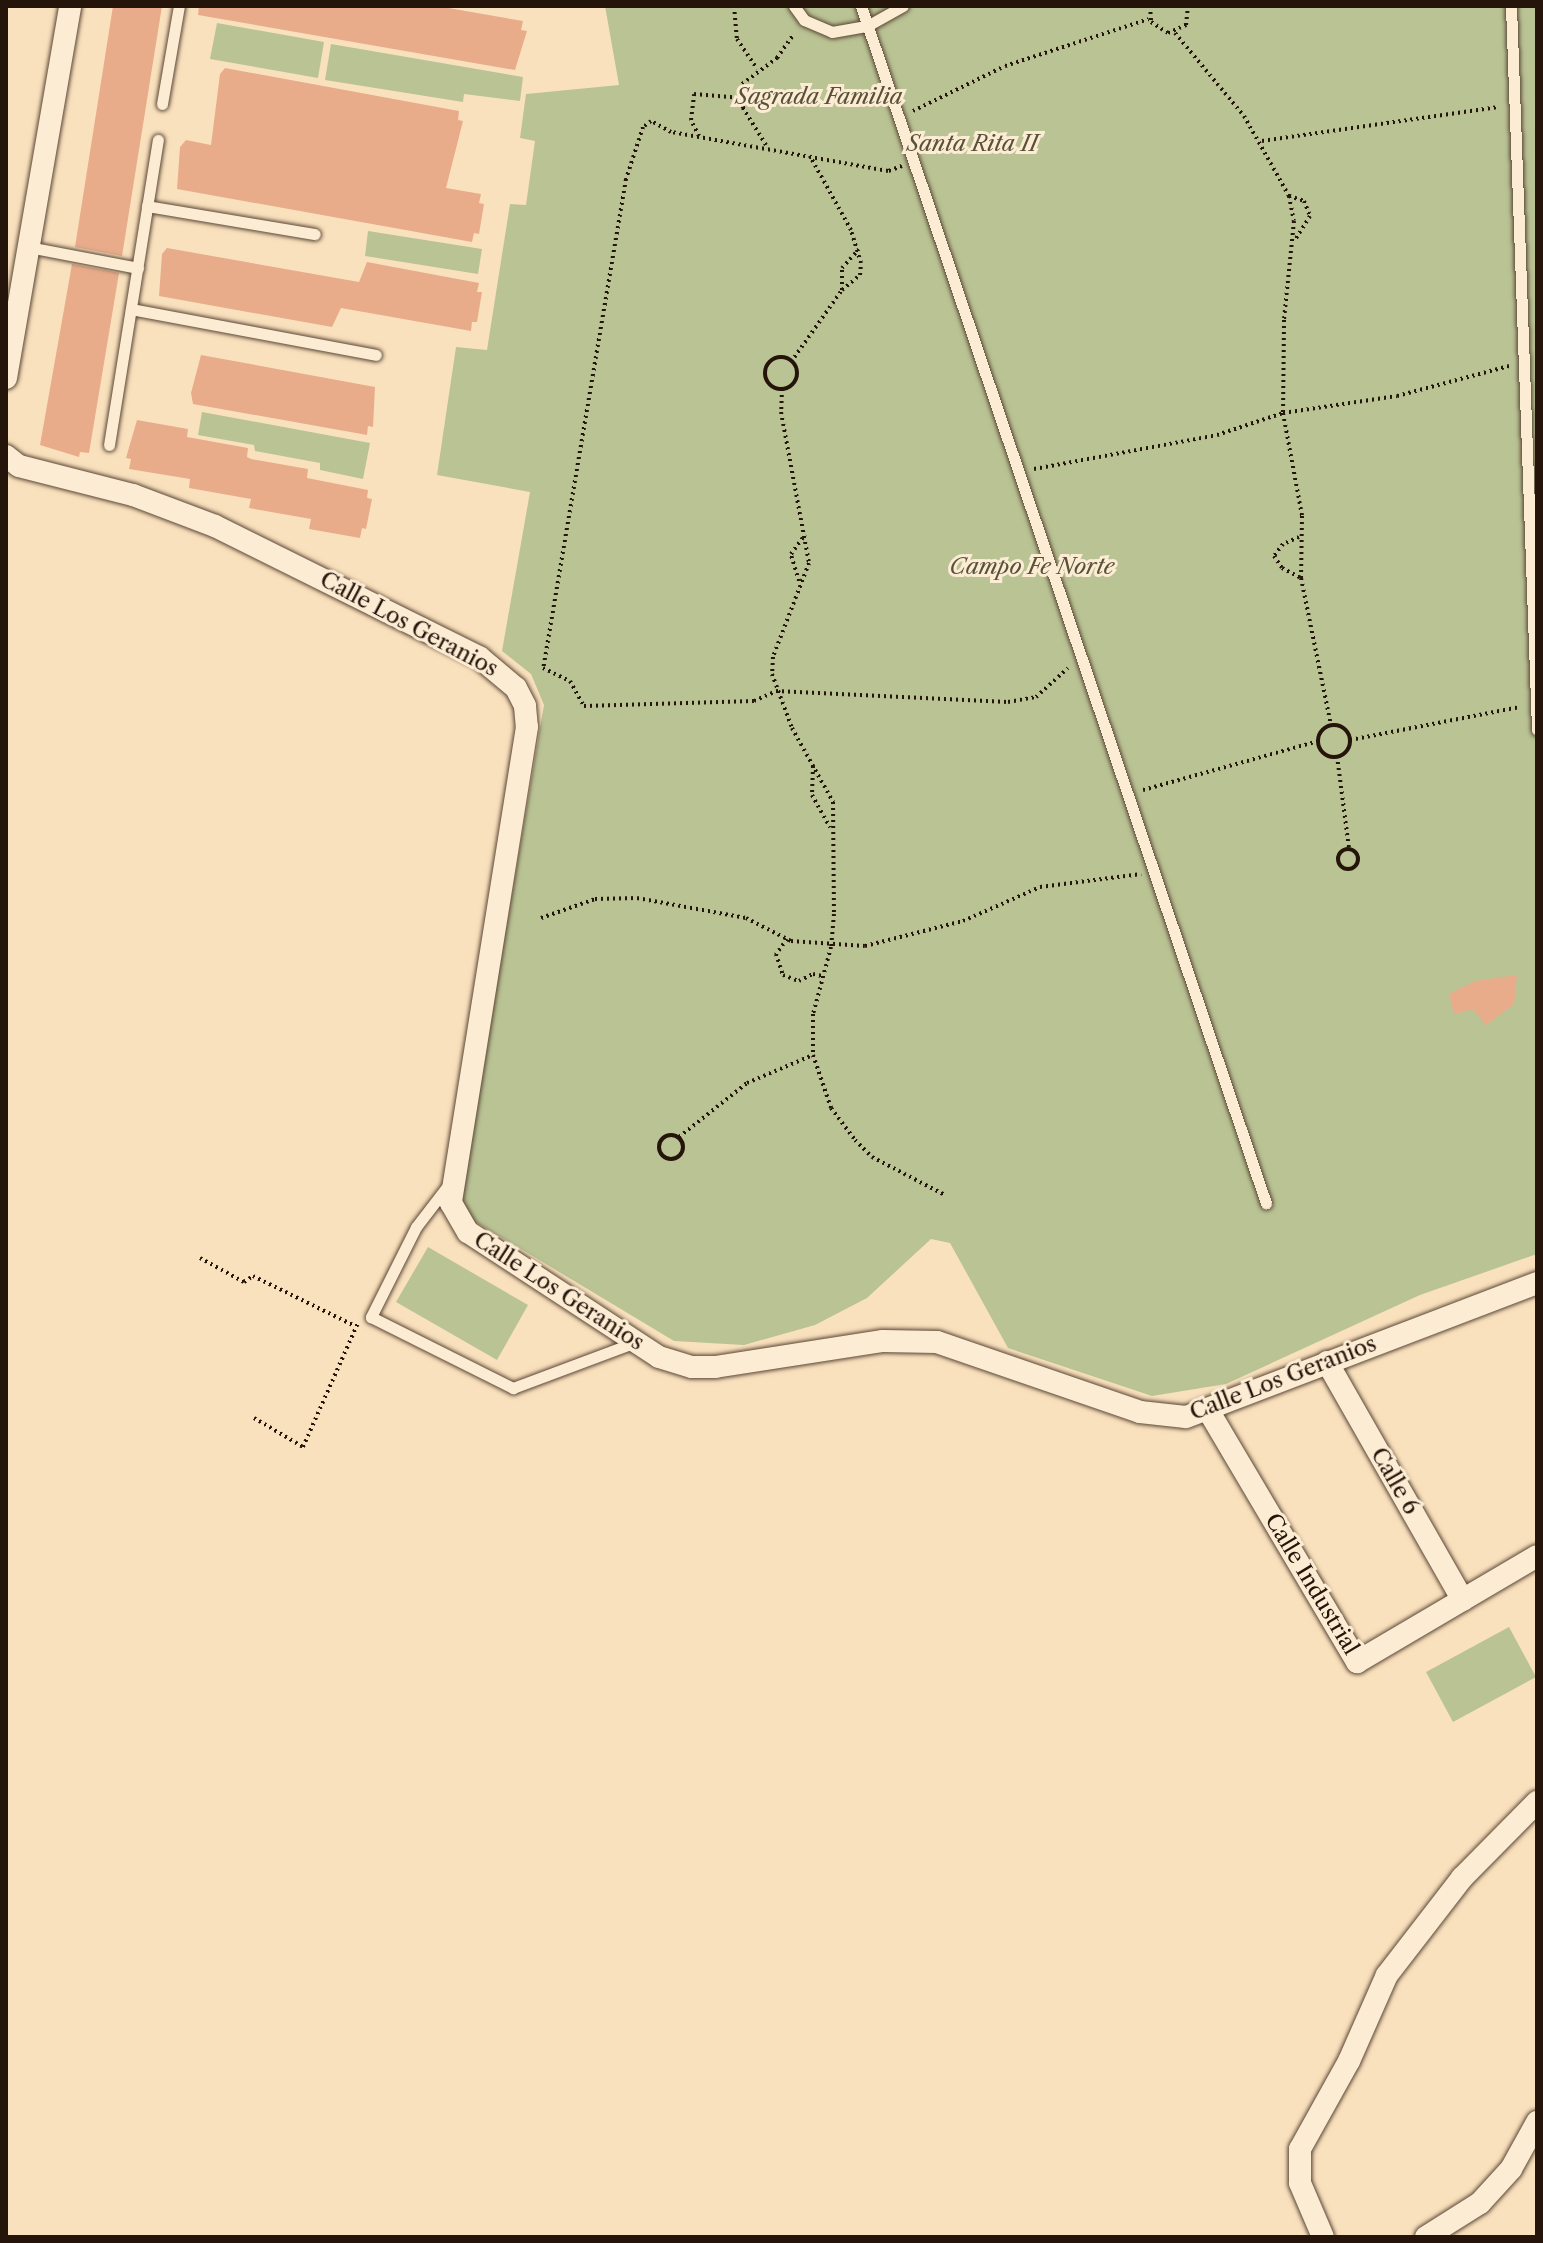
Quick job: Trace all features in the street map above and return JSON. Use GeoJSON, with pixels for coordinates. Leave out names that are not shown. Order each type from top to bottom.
{"type":"FeatureCollection","features":[{"type":"Feature","properties":{"kind":"street"},"geometry":{"type":"LineString","coordinates":[[7,363],[70,6]]}},
{"type":"Feature","properties":{"kind":"street","name":"Calle Los Geranios"},"geometry":{"type":"LineString","coordinates":[[6,456],[19,466],[133,495],[215,526],[479,657],[516,688],[525,706],[527,727],[450,1184],[453,1210],[468,1232],[636,1342],[675,1364],[692,1367],[758,1363],[883,1341],[937,1342],[1160,1417],[1208,1410],[1537,1283]]}},
{"type":"Feature","properties":{"kind":"street","name":"Calle 6"},"geometry":{"type":"LineString","coordinates":[[1327,1362],[1463,1600]]}},
{"type":"Feature","properties":{"kind":"street","name":"Calle Industrial"},"geometry":{"type":"LineString","coordinates":[[1208,1410],[1357,1662],[1537,1556]]}},
{"type":"Feature","properties":{"kind":"street"},"geometry":{"type":"LineString","coordinates":[[1323,2237],[1300,2183],[1300,2149],[1402,1954],[1500,1835],[1537,1802]]}},
{"type":"Feature","properties":{"kind":"street"},"geometry":{"type":"LineString","coordinates":[[1426,2237],[1480,2203],[1511,2169],[1537,2122]]}},
{"type":"Feature","properties":{"kind":"lane"},"geometry":{"type":"LineString","coordinates":[[162,104],[179,6]]}},
{"type":"Feature","properties":{"kind":"lane"},"geometry":{"type":"LineString","coordinates":[[794,6],[817,28],[832,32],[867,26],[903,6]]}},
{"type":"Feature","properties":{"kind":"lane"},"geometry":{"type":"LineString","coordinates":[[861,6],[1151,872],[1266,1203]]}},
{"type":"Feature","properties":{"kind":"lane"},"geometry":{"type":"LineString","coordinates":[[1511,6],[1537,730]]}},
{"type":"Feature","properties":{"kind":"lane"},"geometry":{"type":"LineString","coordinates":[[109,445],[158,140]]}},
{"type":"Feature","properties":{"kind":"lane"},"geometry":{"type":"LineString","coordinates":[[147,206],[315,234]]}},
{"type":"Feature","properties":{"kind":"lane"},"geometry":{"type":"LineString","coordinates":[[27,247],[138,268]]}},
{"type":"Feature","properties":{"kind":"lane"},"geometry":{"type":"LineString","coordinates":[[131,309],[376,355]]}},
{"type":"Feature","properties":{"kind":"lane"},"geometry":{"type":"LineString","coordinates":[[450,1184],[416,1227],[371,1317],[513,1388],[636,1342]]}},
{"type":"Feature","properties":{"kind":"path"},"geometry":{"type":"LineString","coordinates":[[734,6],[737,39],[757,69]]}},
{"type":"Feature","properties":{"kind":"path"},"geometry":{"type":"LineString","coordinates":[[1150,6],[1149,19],[1160,32],[1175,33],[1261,141],[1289,196],[1293,242],[1284,320],[1283,413],[1302,516],[1301,578],[1331,725]]}},
{"type":"Feature","properties":{"kind":"path"},"geometry":{"type":"LineString","coordinates":[[1175,33],[1189,18],[1188,6]]}},
{"type":"Feature","properties":{"kind":"path"},"geometry":{"type":"LineString","coordinates":[[897,119],[1005,66],[1149,19]]}},
{"type":"Feature","properties":{"kind":"path"},"geometry":{"type":"LineString","coordinates":[[768,146],[753,129],[742,98],[742,84],[757,69],[777,58],[794,34]]}},
{"type":"Feature","properties":{"kind":"path"},"geometry":{"type":"LineString","coordinates":[[699,136],[691,120],[694,94],[742,98]]}},
{"type":"Feature","properties":{"kind":"path"},"geometry":{"type":"LineString","coordinates":[[1261,141],[1513,105]]}},
{"type":"Feature","properties":{"kind":"path"},"geometry":{"type":"LineString","coordinates":[[912,163],[888,171],[768,146],[699,136],[646,122],[626,179],[543,668],[570,681],[584,706],[754,701],[776,691],[1008,702],[1045,692],[1079,658]]}},
{"type":"Feature","properties":{"kind":"path"},"geometry":{"type":"LineString","coordinates":[[782,389],[795,381],[791,362],[842,290],[860,275],[859,249],[810,156]]}},
{"type":"Feature","properties":{"kind":"path"},"geometry":{"type":"LineString","coordinates":[[1289,196],[1304,201],[1310,216],[1293,242]]}},
{"type":"Feature","properties":{"kind":"path"},"geometry":{"type":"LineString","coordinates":[[842,290],[842,268],[859,249]]}},
{"type":"Feature","properties":{"kind":"path"},"geometry":{"type":"LineString","coordinates":[[782,389],[768,383],[766,368],[777,358],[791,362]]}},
{"type":"Feature","properties":{"kind":"path"},"geometry":{"type":"LineString","coordinates":[[1016,472],[1217,435],[1283,413],[1397,396],[1523,363]]}},
{"type":"Feature","properties":{"kind":"path"},"geometry":{"type":"LineString","coordinates":[[782,389],[781,412],[809,563],[799,581],[773,657],[776,691],[813,766],[830,791],[832,829],[831,947],[813,1014],[813,1055],[831,1108],[855,1140],[872,1157],[945,1195]]}},
{"type":"Feature","properties":{"kind":"path"},"geometry":{"type":"LineString","coordinates":[[799,581],[791,554],[805,535]]}},
{"type":"Feature","properties":{"kind":"path"},"geometry":{"type":"LineString","coordinates":[[1300,536],[1283,544],[1274,556],[1282,568],[1301,578]]}},
{"type":"Feature","properties":{"kind":"path"},"geometry":{"type":"LineString","coordinates":[[1349,848],[1338,859],[1349,869],[1359,860],[1349,848],[1337,756],[1350,740],[1536,705]]}},
{"type":"Feature","properties":{"kind":"path"},"geometry":{"type":"LineString","coordinates":[[1331,725],[1345,729],[1350,740]]}},
{"type":"Feature","properties":{"kind":"path"},"geometry":{"type":"LineString","coordinates":[[1125,795],[1318,741],[1331,725]]}},
{"type":"Feature","properties":{"kind":"path"},"geometry":{"type":"LineString","coordinates":[[1318,741],[1325,754],[1337,756]]}},
{"type":"Feature","properties":{"kind":"path"},"geometry":{"type":"LineString","coordinates":[[813,766],[812,795],[832,829]]}},
{"type":"Feature","properties":{"kind":"path"},"geometry":{"type":"LineString","coordinates":[[541,918],[595,899],[637,898],[746,918],[787,939],[831,947],[914,937],[1040,887],[1151,872]]}},
{"type":"Feature","properties":{"kind":"path"},"geometry":{"type":"LineString","coordinates":[[787,939],[776,954],[783,975],[799,981],[813,974],[822,976]]}},
{"type":"Feature","properties":{"kind":"path"},"geometry":{"type":"LineString","coordinates":[[679,1137],[683,1144],[680,1155],[672,1159],[661,1154],[661,1139],[679,1137],[747,1083],[813,1055]]}},
{"type":"Feature","properties":{"kind":"path"},"geometry":{"type":"LineString","coordinates":[[200,1258],[244,1282],[253,1276],[353,1325]]}},
{"type":"Feature","properties":{"kind":"path"},"geometry":{"type":"LineString","coordinates":[[254,1418],[303,1447],[353,1325],[371,1317]]}},
{"type":"Feature","properties":{"kind":"green space","name":"Campo Fe Norte"},"geometry":{"type":"Polygon","coordinates":[[[605,6],[1537,6],[1537,1254],[1420,1295],[1226,1384],[1152,1396],[1008,1348],[950,1243],[931,1239],[867,1298],[815,1325],[744,1345],[674,1341],[471,1219],[461,1196],[544,705],[531,674],[502,651],[530,492],[437,475],[456,347],[487,350],[510,204],[526,205],[535,141],[520,138],[526,94],[619,85],[605,6]]]}},
{"type":"Feature","properties":{"kind":"green space"},"geometry":{"type":"Polygon","coordinates":[[[217,23],[324,42],[318,78],[210,59],[217,23]]]}},
{"type":"Feature","properties":{"kind":"green space"},"geometry":{"type":"Polygon","coordinates":[[[331,44],[523,77],[520,101],[464,94],[463,102],[325,80],[331,44]]]}},
{"type":"Feature","properties":{"kind":"green space"},"geometry":{"type":"Polygon","coordinates":[[[368,231],[482,249],[478,274],[365,256],[368,231]]]}},
{"type":"Feature","properties":{"kind":"green space"},"geometry":{"type":"Polygon","coordinates":[[[202,412],[370,443],[363,479],[320,470],[320,463],[255,451],[254,445],[198,435],[202,412]]]}},
{"type":"Feature","properties":{"kind":"green space"},"geometry":{"type":"Polygon","coordinates":[[[428,1247],[528,1305],[497,1360],[396,1302],[428,1247]]]}},
{"type":"Feature","properties":{"kind":"green space"},"geometry":{"type":"Polygon","coordinates":[[[1509,1627],[1536,1677],[1453,1722],[1426,1672],[1509,1627]]]}},
{"type":"Feature","properties":{"kind":"building"},"geometry":{"type":"Polygon","coordinates":[[[113,6],[162,6],[122,256],[75,247],[113,6]]]}},
{"type":"Feature","properties":{"kind":"building"},"geometry":{"type":"Polygon","coordinates":[[[199,6],[437,6],[523,21],[521,30],[527,31],[515,70],[198,15],[199,6]]]}},
{"type":"Feature","properties":{"kind":"building"},"geometry":{"type":"Polygon","coordinates":[[[225,68],[459,111],[458,120],[463,121],[446,188],[481,194],[479,203],[484,204],[479,234],[474,233],[472,242],[177,189],[180,147],[186,140],[211,145],[220,74],[225,68]]]}},
{"type":"Feature","properties":{"kind":"building"},"geometry":{"type":"Polygon","coordinates":[[[167,248],[359,282],[367,262],[479,283],[477,292],[482,292],[477,322],[472,322],[471,331],[341,308],[332,327],[159,296],[162,254],[167,248]]]}},
{"type":"Feature","properties":{"kind":"building"},"geometry":{"type":"Polygon","coordinates":[[[72,264],[119,273],[89,453],[80,452],[79,457],[40,445],[72,264]]]}},
{"type":"Feature","properties":{"kind":"building"},"geometry":{"type":"Polygon","coordinates":[[[201,355],[375,387],[373,427],[368,426],[367,435],[193,404],[191,393],[201,355]]]}},
{"type":"Feature","properties":{"kind":"building"},"geometry":{"type":"Polygon","coordinates":[[[137,420],[188,429],[187,437],[248,448],[247,457],[251,459],[308,469],[307,478],[368,490],[367,498],[372,499],[366,529],[362,528],[360,538],[309,529],[311,519],[249,508],[251,499],[189,488],[190,479],[129,469],[131,459],[126,458],[137,420]]]}},
{"type":"Feature","properties":{"kind":"building"},"geometry":{"type":"Polygon","coordinates":[[[1517,975],[1514,1004],[1486,1025],[1473,1009],[1454,1014],[1449,994],[1475,981],[1517,975]]]}},
{"type":"Feature","properties":{"kind":"park label","name":"Sagrada Familia"},"geometry":{"type":"Point","coordinates":[819,97]}},
{"type":"Feature","properties":{"kind":"park label","name":"Santa Rita II"},"geometry":{"type":"Point","coordinates":[972,144]}}]}
